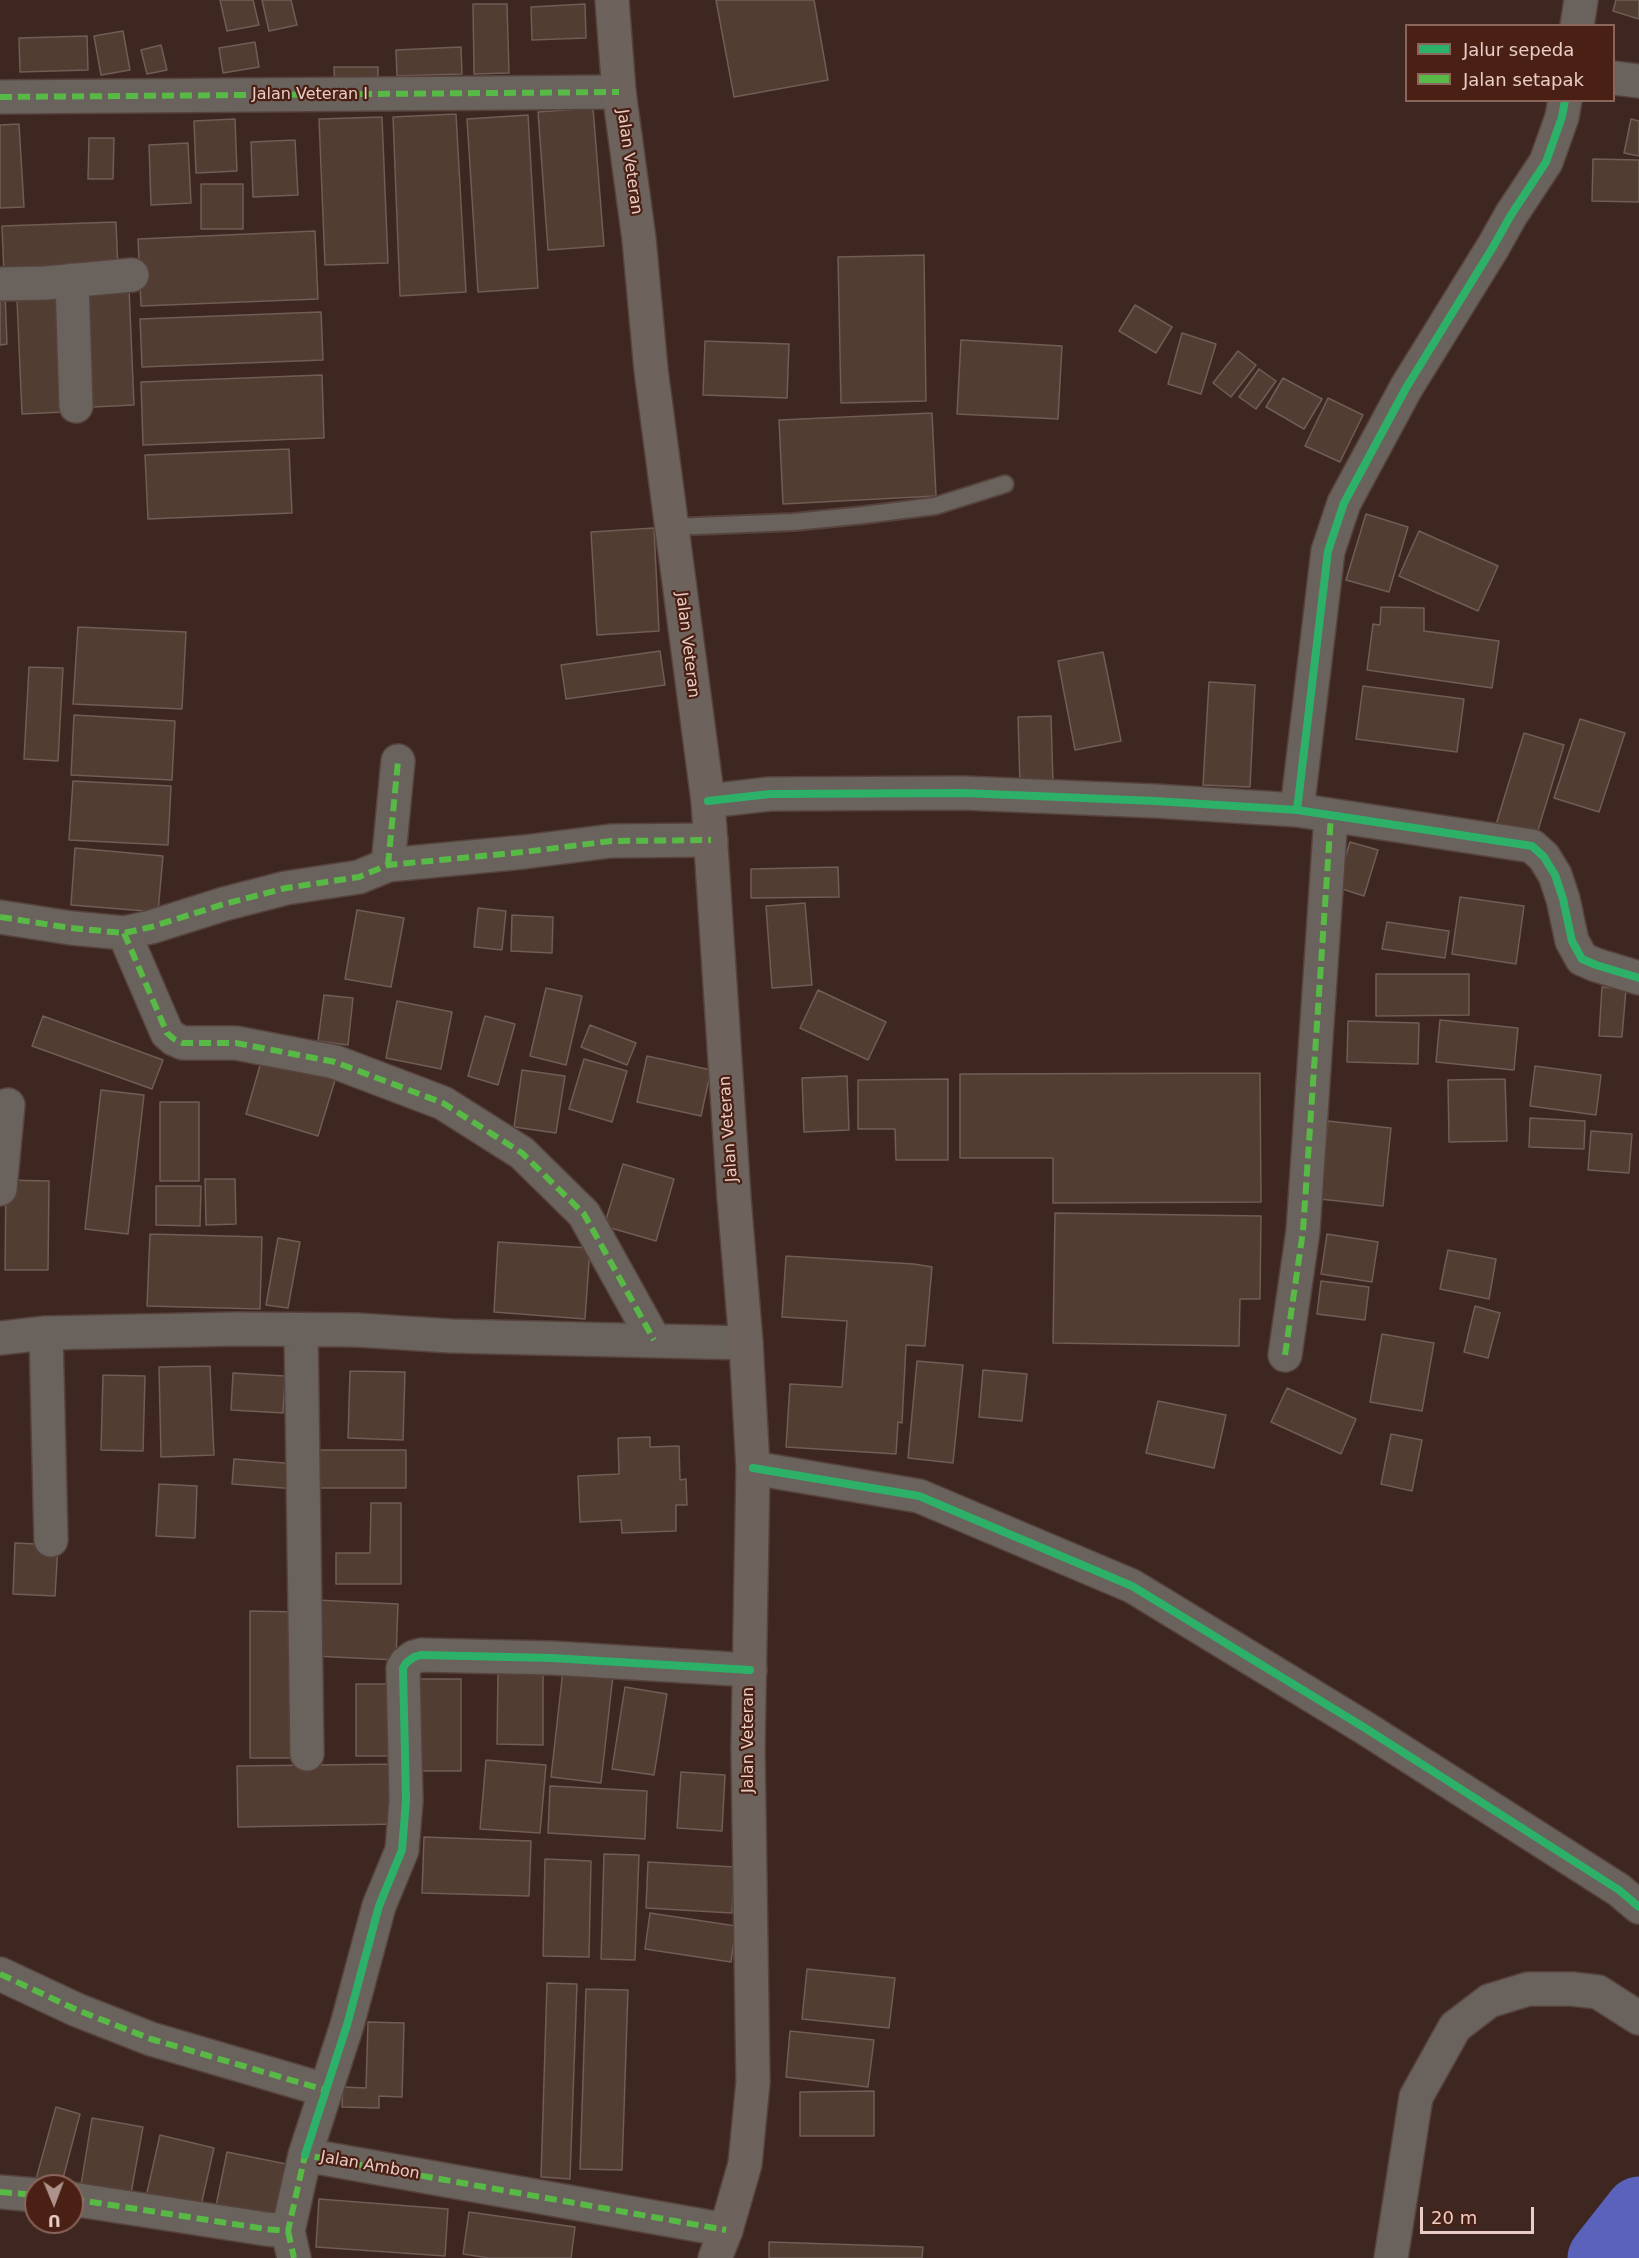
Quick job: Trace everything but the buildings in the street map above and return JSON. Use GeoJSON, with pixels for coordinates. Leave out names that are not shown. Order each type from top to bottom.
{"type":"FeatureCollection","features":[{"type":"Feature","properties":{"kind":"main road","name":"Jalan Veteran"},"geometry":{"type":"LineString","coordinates":[[612,0],[619,92],[639,239],[651,370],[708,801],[753,1468],[748,1749],[753,2082],[746,2164],[720,2244]]}},
{"type":"Feature","properties":{"kind":"street"},"geometry":{"type":"LineString","coordinates":[[1577,24],[1581,0]]}},
{"type":"Feature","properties":{"kind":"street"},"geometry":{"type":"LineString","coordinates":[[1615,78],[1639,81]]}},
{"type":"Feature","properties":{"kind":"street","name":"Jalan Veteran I"},"geometry":{"type":"LineString","coordinates":[[0,97],[619,92]]}},
{"type":"Feature","properties":{"kind":"street"},"geometry":{"type":"LineString","coordinates":[[1297,810],[1328,551],[1344,503],[1406,388],[1511,215],[1546,162],[1562,117],[1565,102]]}},
{"type":"Feature","properties":{"kind":"street"},"geometry":{"type":"LineString","coordinates":[[0,284],[46,283],[132,275]]}},
{"type":"Feature","properties":{"kind":"street"},"geometry":{"type":"LineString","coordinates":[[72,280],[76,406]]}},
{"type":"Feature","properties":{"kind":"street"},"geometry":{"type":"LineString","coordinates":[[388,865],[398,762]]}},
{"type":"Feature","properties":{"kind":"street"},"geometry":{"type":"LineString","coordinates":[[708,801],[770,794],[963,793],[1297,810],[1532,846],[1544,857],[1555,875],[1572,941],[1582,959],[1639,978]]}},
{"type":"Feature","properties":{"kind":"street"},"geometry":{"type":"LineString","coordinates":[[1285,1355],[1303,1231],[1331,816]]}},
{"type":"Feature","properties":{"kind":"street"},"geometry":{"type":"LineString","coordinates":[[0,917],[71,928],[124,933],[286,888],[359,877],[388,865],[611,841],[711,840]]}},
{"type":"Feature","properties":{"kind":"street"},"geometry":{"type":"LineString","coordinates":[[124,933],[167,1033],[174,1039],[183,1043],[236,1043],[335,1062],[443,1103],[522,1153],[584,1214],[654,1340]]}},
{"type":"Feature","properties":{"kind":"street"},"geometry":{"type":"LineString","coordinates":[[0,1190],[8,1105]]}},
{"type":"Feature","properties":{"kind":"street"},"geometry":{"type":"LineString","coordinates":[[301,1330],[307,1754]]}},
{"type":"Feature","properties":{"kind":"street"},"geometry":{"type":"LineString","coordinates":[[0,1338],[46,1333],[357,1330],[450,1336],[746,1343]]}},
{"type":"Feature","properties":{"kind":"street"},"geometry":{"type":"LineString","coordinates":[[46,1333],[51,1540]]}},
{"type":"Feature","properties":{"kind":"street"},"geometry":{"type":"LineString","coordinates":[[753,1468],[919,1496],[1132,1586],[1365,1728],[1619,1890],[1639,1907]]}},
{"type":"Feature","properties":{"kind":"street"},"geometry":{"type":"LineString","coordinates":[[305,2155],[346,2025],[378,1906],[402,1850],[406,1801],[403,1668],[410,1659],[421,1655],[552,1658],[750,1670]]}},
{"type":"Feature","properties":{"kind":"street"},"geometry":{"type":"LineString","coordinates":[[0,1974],[77,2010],[152,2039],[325,2090]]}},
{"type":"Feature","properties":{"kind":"street"},"geometry":{"type":"LineString","coordinates":[[1391,2258],[1416,2097],[1455,2026],[1489,2001],[1528,1989],[1572,1989],[1598,1992],[1639,2018]]}},
{"type":"Feature","properties":{"kind":"street","name":"Jalan Ambon"},"geometry":{"type":"LineString","coordinates":[[84,2201],[272,2230],[291,2244],[305,2155],[720,2244]]}},
{"type":"Feature","properties":{"kind":"street"},"geometry":{"type":"LineString","coordinates":[[0,2192],[24,2194]]}},
{"type":"Feature","properties":{"kind":"lane"},"geometry":{"type":"LineString","coordinates":[[672,527],[794,522],[876,514],[934,506],[1005,484]]}},
{"type":"Feature","properties":{"kind":"waterway"},"geometry":{"type":"LineString","coordinates":[[1602,2258],[1639,2211]]}},
{"type":"Feature","properties":{"kind":"marked path"},"geometry":{"type":"LineString","coordinates":[[0,97],[619,92]]}},
{"type":"Feature","properties":{"kind":"marked path"},"geometry":{"type":"LineString","coordinates":[[388,865],[398,761]]}},
{"type":"Feature","properties":{"kind":"marked path"},"geometry":{"type":"LineString","coordinates":[[1285,1355],[1303,1231],[1331,816]]}},
{"type":"Feature","properties":{"kind":"marked path"},"geometry":{"type":"LineString","coordinates":[[0,917],[71,928],[124,933],[286,888],[359,877],[388,865],[611,841],[711,840]]}},
{"type":"Feature","properties":{"kind":"marked path"},"geometry":{"type":"LineString","coordinates":[[124,933],[167,1033],[174,1039],[183,1043],[236,1043],[335,1062],[443,1103],[522,1153],[584,1214],[654,1340]]}},
{"type":"Feature","properties":{"kind":"marked path"},"geometry":{"type":"LineString","coordinates":[[0,1974],[77,2010],[151,2039],[325,2090]]}},
{"type":"Feature","properties":{"kind":"marked path"},"geometry":{"type":"LineString","coordinates":[[84,2201],[288,2231],[305,2155],[726,2230]]}},
{"type":"Feature","properties":{"kind":"marked path"},"geometry":{"type":"LineString","coordinates":[[0,2192],[24,2194]]}},
{"type":"Feature","properties":{"kind":"marked path"},"geometry":{"type":"LineString","coordinates":[[288,2231],[294,2258]]}},
{"type":"Feature","properties":{"kind":"cycle path"},"geometry":{"type":"LineString","coordinates":[[1297,810],[1328,551],[1344,503],[1406,388],[1511,215],[1546,162],[1562,117],[1565,102]]}},
{"type":"Feature","properties":{"kind":"cycle path"},"geometry":{"type":"LineString","coordinates":[[708,801],[770,794],[963,793],[1155,801],[1297,810],[1532,846],[1544,857],[1555,875],[1572,941],[1582,959],[1639,978]]}},
{"type":"Feature","properties":{"kind":"cycle path"},"geometry":{"type":"LineString","coordinates":[[753,1468],[919,1496],[1132,1586],[1365,1728],[1619,1890],[1639,1907]]}},
{"type":"Feature","properties":{"kind":"cycle path"},"geometry":{"type":"LineString","coordinates":[[305,2155],[347,2025],[379,1906],[402,1850],[406,1801],[403,1668],[406,1663],[421,1655],[552,1658],[750,1670]]}}]}
